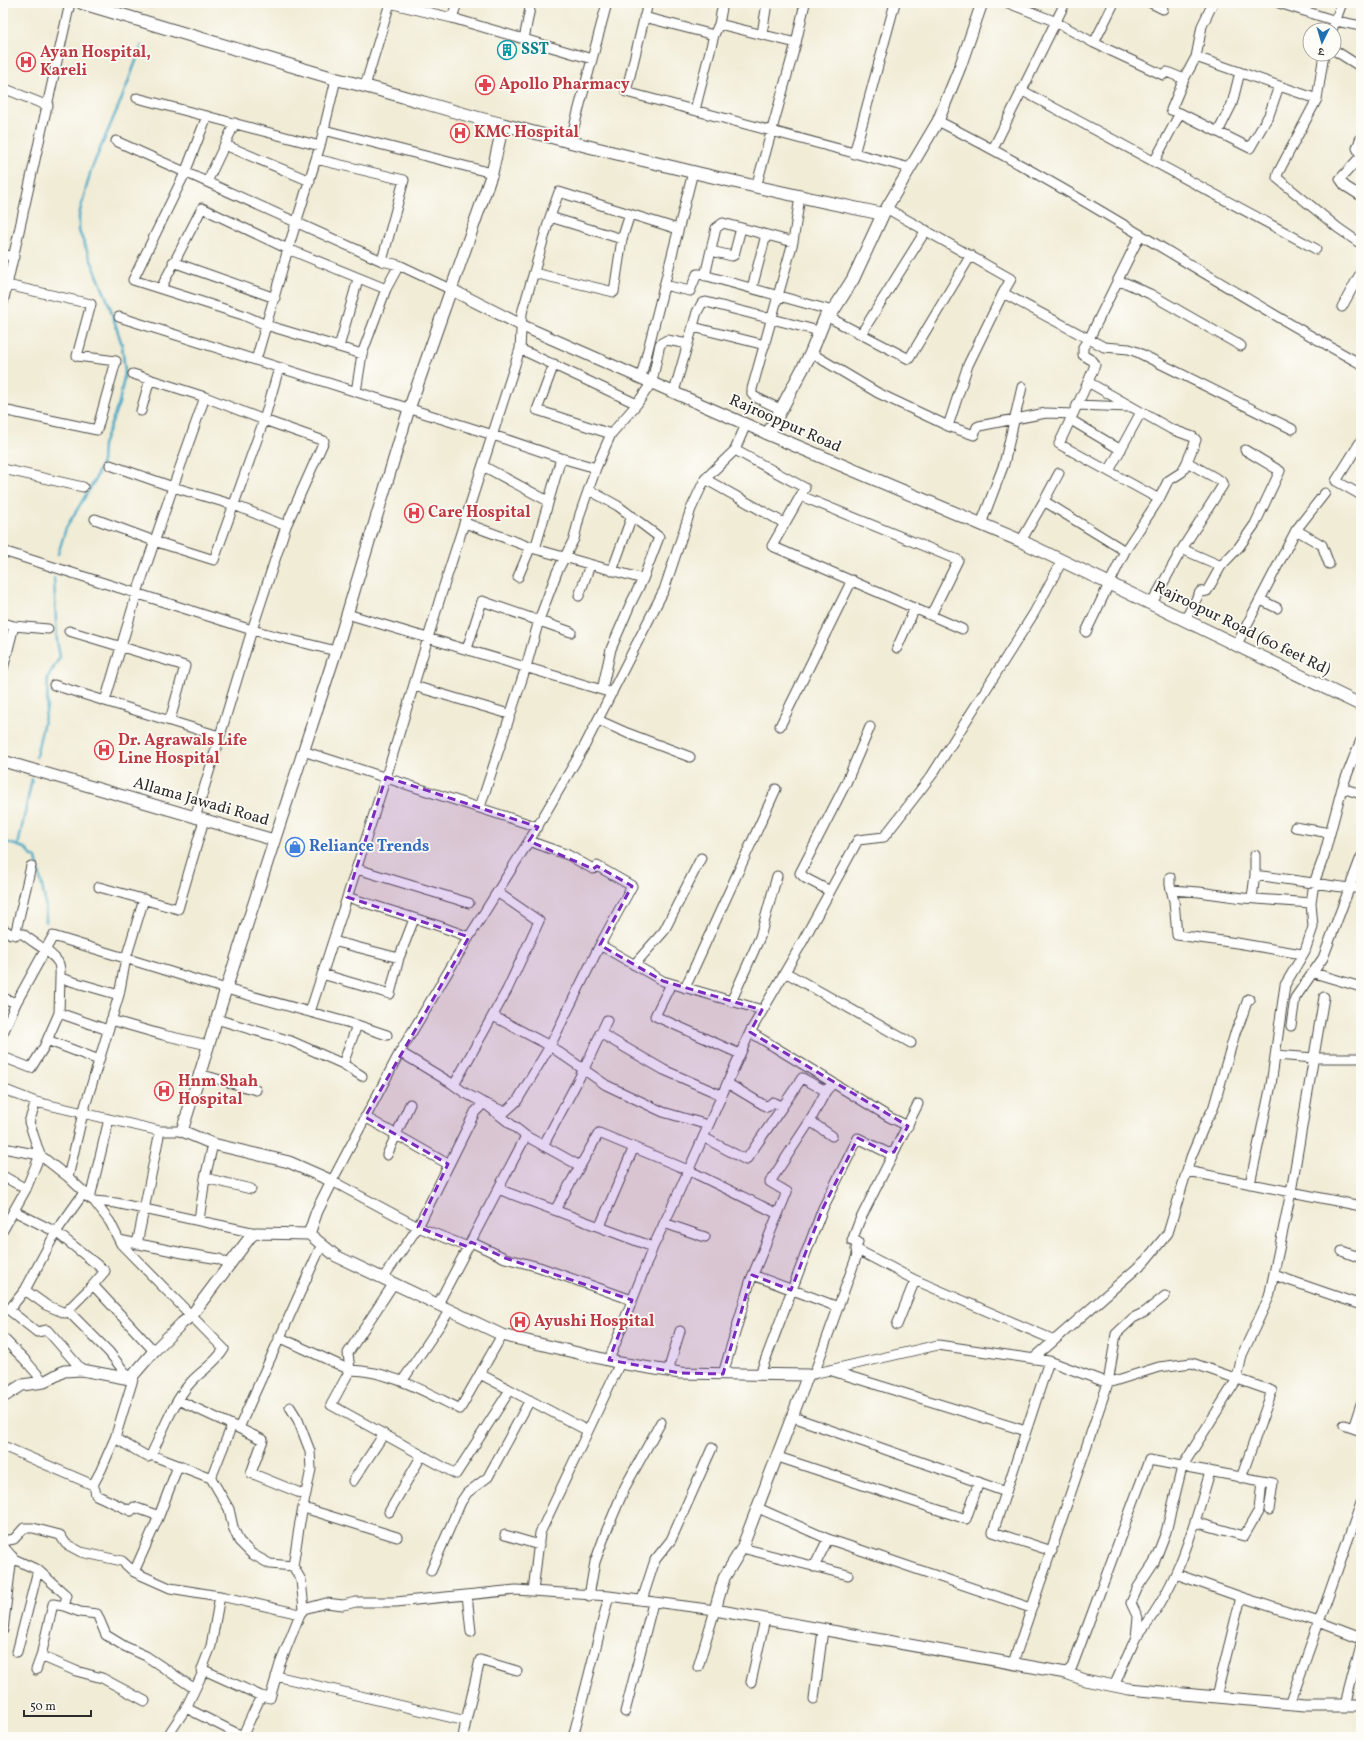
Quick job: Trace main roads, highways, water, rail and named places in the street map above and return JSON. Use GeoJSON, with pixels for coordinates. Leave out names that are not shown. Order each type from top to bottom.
{"type":"FeatureCollection","features":[{"type":"Feature","properties":{"kind":"main road","name":"Rajrooppur Road"},"geometry":{"type":"LineString","coordinates":[[82,3],[336,79],[503,125],[800,197],[884,211],[853,279],[819,331],[811,353],[768,434],[1021,541],[1108,582]]}},
{"type":"Feature","properties":{"kind":"main road","name":"Rajroopur Road (60 feet Rd)"},"geometry":{"type":"LineString","coordinates":[[1108,582],[1236,646],[1361,705]]}},
{"type":"Feature","properties":{"kind":"waterway"},"geometry":{"type":"LineString","coordinates":[[151,7],[152,3]]}},
{"type":"Feature","properties":{"kind":"waterway"},"geometry":{"type":"LineString","coordinates":[[58,554],[66,528],[95,480],[102,462],[103,445],[119,403],[125,372],[122,345],[109,304],[79,231],[79,215],[91,170],[122,98],[142,45]]}},
{"type":"Feature","properties":{"kind":"waterway"},"geometry":{"type":"LineString","coordinates":[[36,757],[47,707],[48,677],[60,657],[57,641],[54,578]]}},
{"type":"Feature","properties":{"kind":"waterway"},"geometry":{"type":"LineString","coordinates":[[18,846],[32,779]]}},
{"type":"Feature","properties":{"kind":"waterway"},"geometry":{"type":"LineString","coordinates":[[3,841],[25,848],[32,856],[36,858],[45,900],[46,922]]}},
{"type":"Feature","properties":{"kind":"place","name":"SST"},"geometry":{"type":"Point","coordinates":[507,50]}},
{"type":"Feature","properties":{"kind":"place","name":"Ayan Hospital, Kareli"},"geometry":{"type":"Point","coordinates":[26,62]}},
{"type":"Feature","properties":{"kind":"place","name":"Apollo Pharmacy"},"geometry":{"type":"Point","coordinates":[485,85]}},
{"type":"Feature","properties":{"kind":"place","name":"KMC Hospital"},"geometry":{"type":"Point","coordinates":[460,133]}},
{"type":"Feature","properties":{"kind":"place","name":"Care Hospital"},"geometry":{"type":"Point","coordinates":[414,513]}},
{"type":"Feature","properties":{"kind":"place","name":"Dr. Agrawals Life Line Hospital"},"geometry":{"type":"Point","coordinates":[104,750]}},
{"type":"Feature","properties":{"kind":"place","name":"Reliance Trends"},"geometry":{"type":"Point","coordinates":[295,847]}},
{"type":"Feature","properties":{"kind":"place","name":"Hnm Shah Hospital"},"geometry":{"type":"Point","coordinates":[164,1091]}},
{"type":"Feature","properties":{"kind":"place","name":"Ayushi Hospital"},"geometry":{"type":"Point","coordinates":[520,1322]}}]}
